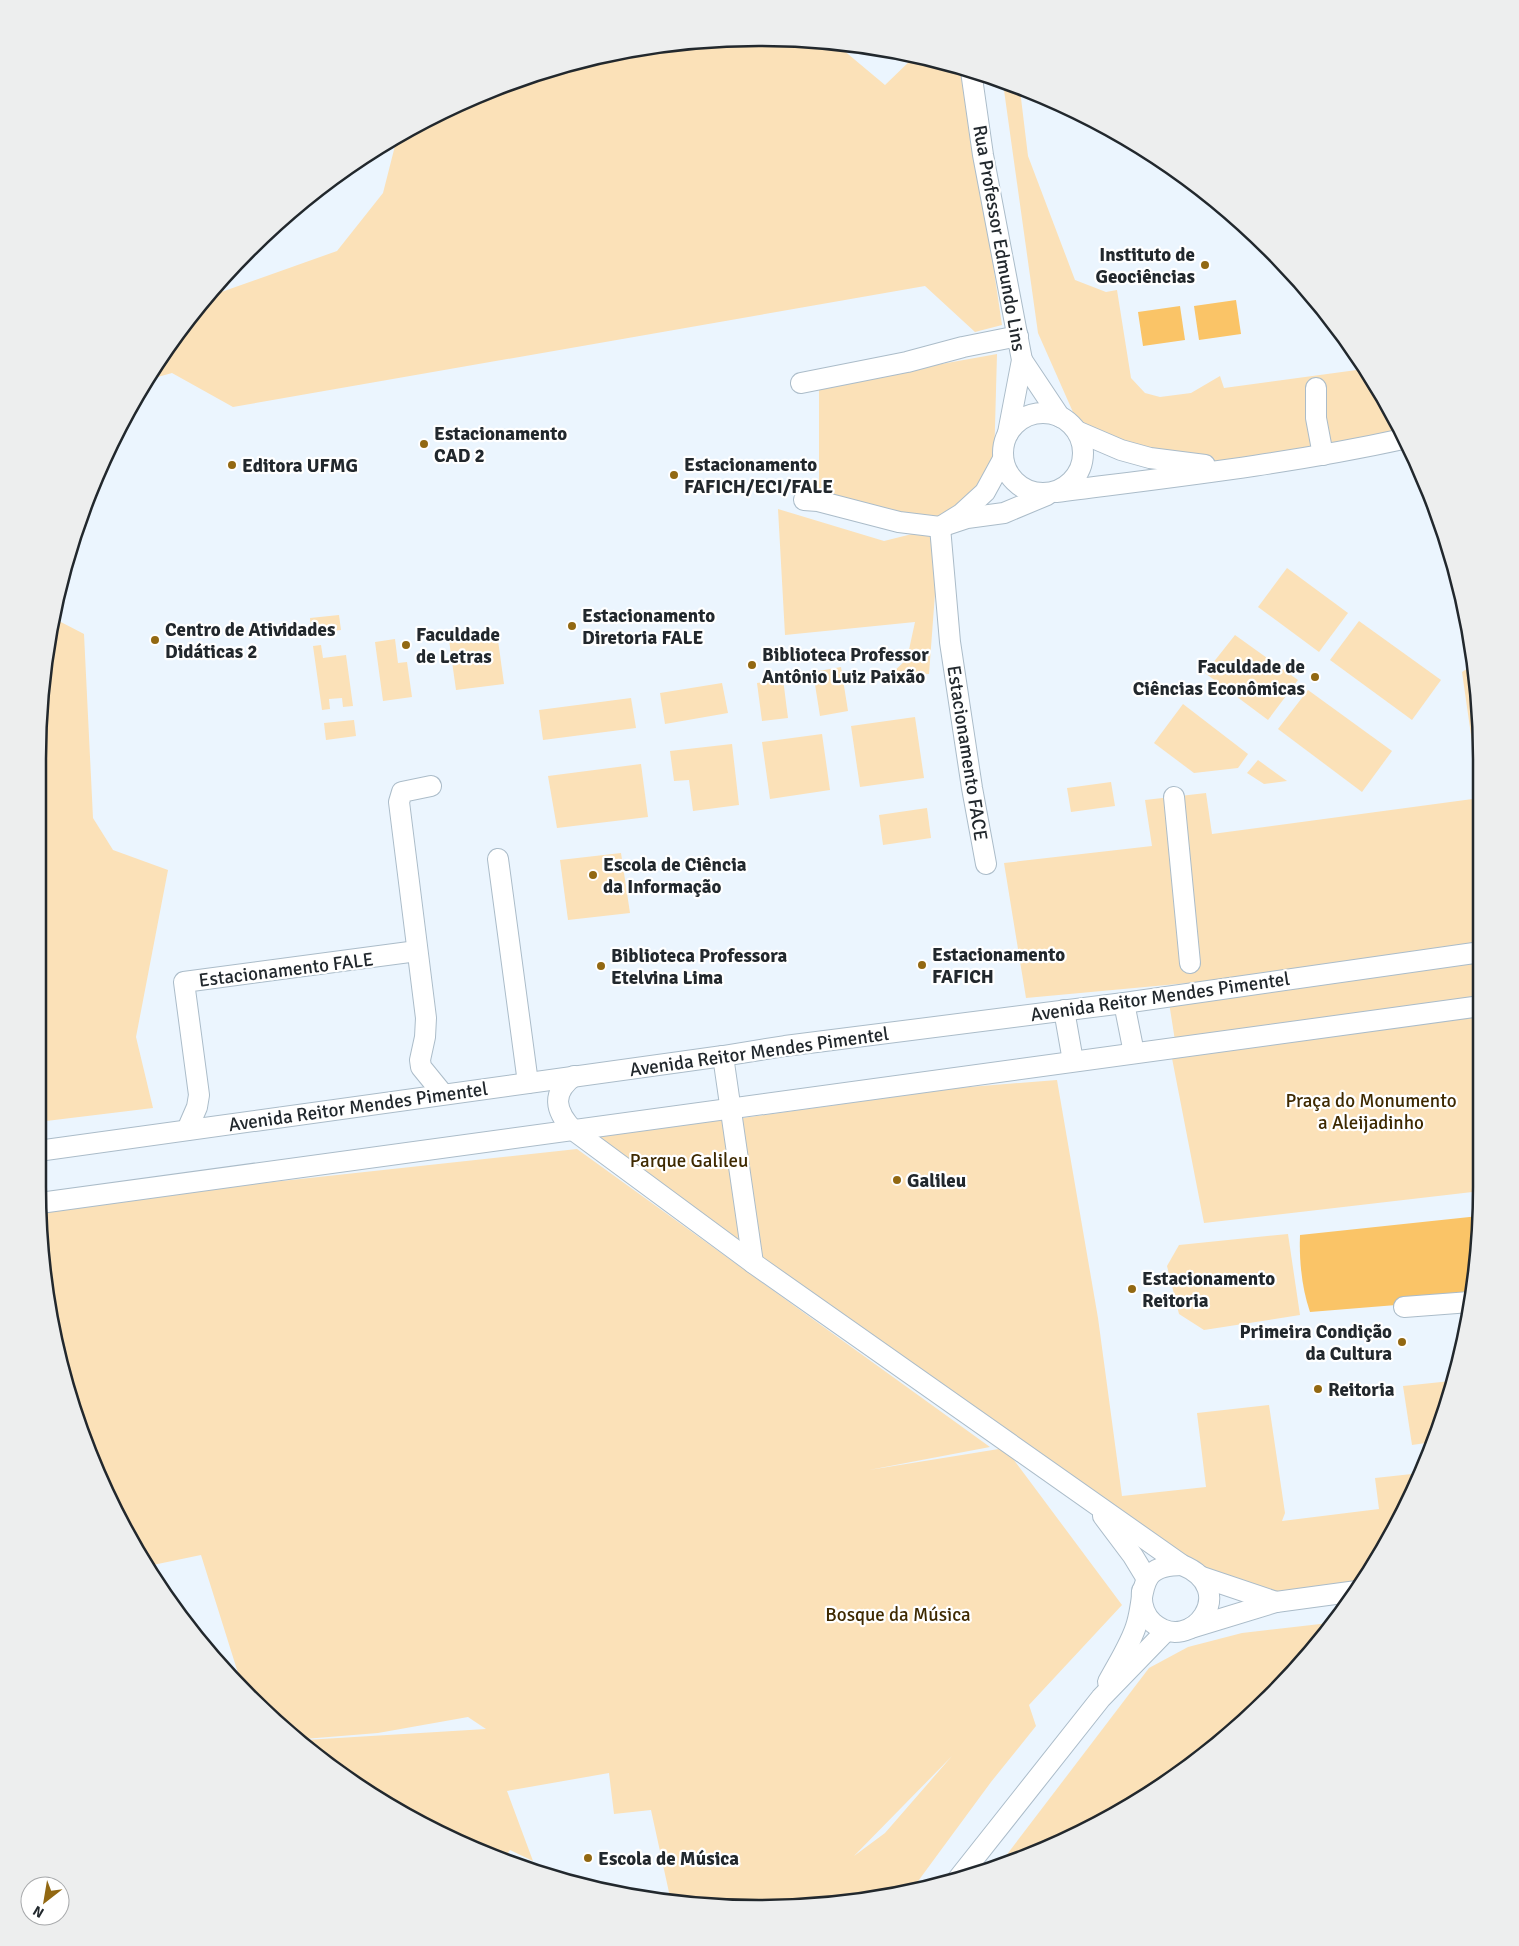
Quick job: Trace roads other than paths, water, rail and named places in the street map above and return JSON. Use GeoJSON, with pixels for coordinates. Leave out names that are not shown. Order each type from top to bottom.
{"type":"FeatureCollection","features":[{"type":"Feature","properties":{"kind":"street","name":"Rua Professor Edmundo Lins"},"geometry":{"type":"LineString","coordinates":[[972,79],[983,155],[1022,360],[1008,434]]}},
{"type":"Feature","properties":{"kind":"street"},"geometry":{"type":"LineString","coordinates":[[801,383],[907,362],[1018,336]]}},
{"type":"Feature","properties":{"kind":"street"},"geometry":{"type":"LineString","coordinates":[[1022,360],[1060,417],[1079,432],[1121,450],[1150,458],[1229,469]]}},
{"type":"Feature","properties":{"kind":"street"},"geometry":{"type":"LineString","coordinates":[[1316,388],[1316,418],[1323,456]]}},
{"type":"Feature","properties":{"kind":"street"},"geometry":{"type":"LineString","coordinates":[[940,527],[961,514],[985,492],[1003,459],[1004,446],[1008,434],[1015,424],[1025,417],[1042,413],[1060,417]]}},
{"type":"Feature","properties":{"kind":"street"},"geometry":{"type":"LineString","coordinates":[[804,500],[818,501],[899,522],[940,527],[967,518],[1004,513],[1067,486],[1076,477],[1082,466],[1084,453],[1079,432]]}},
{"type":"Feature","properties":{"kind":"street"},"geometry":{"type":"LineString","coordinates":[[1003,459],[1013,480],[1022,488],[1052,493],[1323,456],[1397,440]]}},
{"type":"Feature","properties":{"kind":"street","name":"Estacionamento FACE"},"geometry":{"type":"LineString","coordinates":[[940,527],[950,642],[972,788],[986,864]]}},
{"type":"Feature","properties":{"kind":"street"},"geometry":{"type":"LineString","coordinates":[[430,786],[402,792],[399,802],[426,1018],[425,1037],[420,1060],[421,1067],[444,1094]]}},
{"type":"Feature","properties":{"kind":"street"},"geometry":{"type":"LineString","coordinates":[[1174,797],[1190,964]]}},
{"type":"Feature","properties":{"kind":"street"},"geometry":{"type":"LineString","coordinates":[[498,859],[528,1083]]}},
{"type":"Feature","properties":{"kind":"street","name":"Estacionamento FALE"},"geometry":{"type":"LineString","coordinates":[[187,1130],[197,1107],[198,1095],[184,982],[418,951]]}},
{"type":"Feature","properties":{"kind":"street","name":"Avenida Reitor Mendes Pimentel"},"geometry":{"type":"LineString","coordinates":[[46,1150],[785,1046],[1124,1003],[1473,953]]}},
{"type":"Feature","properties":{"kind":"street"},"geometry":{"type":"LineString","coordinates":[[1124,1003],[1134,1053]]}},
{"type":"Feature","properties":{"kind":"street"},"geometry":{"type":"LineString","coordinates":[[47,1202],[1473,1007]]}},
{"type":"Feature","properties":{"kind":"street"},"geometry":{"type":"LineString","coordinates":[[1064,1010],[1074,1062]]}},
{"type":"Feature","properties":{"kind":"street"},"geometry":{"type":"LineString","coordinates":[[723,1056],[753,1263]]}},
{"type":"Feature","properties":{"kind":"street"},"geometry":{"type":"LineString","coordinates":[[574,1076],[564,1084],[558,1095],[558,1108],[563,1119],[572,1130],[753,1263],[1202,1577],[1208,1588],[1209,1600],[1206,1612],[1200,1622],[1189,1629]]}},
{"type":"Feature","properties":{"kind":"street"},"geometry":{"type":"LineString","coordinates":[[1404,1307],[1463,1303]]}},
{"type":"Feature","properties":{"kind":"street"},"geometry":{"type":"LineString","coordinates":[[1087,1498],[1106,1519],[1133,1556],[1145,1585],[1137,1624],[1101,1698]]}},
{"type":"Feature","properties":{"kind":"street"},"geometry":{"type":"LineString","coordinates":[[1182,1564],[1169,1565],[1156,1570],[1145,1585],[1141,1602],[1144,1612],[1150,1621],[1166,1631],[1178,1632],[1276,1602],[1346,1592]]}},
{"type":"Feature","properties":{"kind":"street"},"geometry":{"type":"LineString","coordinates":[[1202,1577],[1276,1602]]}},
{"type":"Feature","properties":{"kind":"street"},"geometry":{"type":"LineString","coordinates":[[966,1869],[1101,1698],[1166,1631]]}},
{"type":"Feature","properties":{"kind":"place","name":"Instituto de Geociências"},"geometry":{"type":"Point","coordinates":[1205,265]}},
{"type":"Feature","properties":{"kind":"place","name":"Estacionamento CAD 2"},"geometry":{"type":"Point","coordinates":[424,444]}},
{"type":"Feature","properties":{"kind":"place","name":"Editora UFMG"},"geometry":{"type":"Point","coordinates":[232,465]}},
{"type":"Feature","properties":{"kind":"place","name":"Estacionamento FAFICH/ECI/FALE"},"geometry":{"type":"Point","coordinates":[674,475]}},
{"type":"Feature","properties":{"kind":"place","name":"Estacionamento Diretoria FALE"},"geometry":{"type":"Point","coordinates":[572,626]}},
{"type":"Feature","properties":{"kind":"place","name":"Centro de Atividades Didáticas 2"},"geometry":{"type":"Point","coordinates":[155,640]}},
{"type":"Feature","properties":{"kind":"place","name":"Faculdade de Letras"},"geometry":{"type":"Point","coordinates":[406,645]}},
{"type":"Feature","properties":{"kind":"place","name":"Biblioteca Professor Antônio Luiz Paixão"},"geometry":{"type":"Point","coordinates":[752,665]}},
{"type":"Feature","properties":{"kind":"place","name":"Faculdade de Ciências Econômicas"},"geometry":{"type":"Point","coordinates":[1315,677]}},
{"type":"Feature","properties":{"kind":"place","name":"Escola de Ciência da Informação"},"geometry":{"type":"Point","coordinates":[593,875]}},
{"type":"Feature","properties":{"kind":"place","name":"Estacionamento FAFICH"},"geometry":{"type":"Point","coordinates":[922,965]}},
{"type":"Feature","properties":{"kind":"place","name":"Biblioteca Professora Etelvina Lima"},"geometry":{"type":"Point","coordinates":[601,966]}},
{"type":"Feature","properties":{"kind":"place","name":"Galileu"},"geometry":{"type":"Point","coordinates":[897,1180]}},
{"type":"Feature","properties":{"kind":"place","name":"Estacionamento Reitoria"},"geometry":{"type":"Point","coordinates":[1132,1289]}},
{"type":"Feature","properties":{"kind":"place","name":"Primeira Condição da Cultura"},"geometry":{"type":"Point","coordinates":[1402,1342]}},
{"type":"Feature","properties":{"kind":"place","name":"Reitoria"},"geometry":{"type":"Point","coordinates":[1318,1389]}},
{"type":"Feature","properties":{"kind":"place","name":"Escola de Música"},"geometry":{"type":"Point","coordinates":[588,1858]}},
{"type":"Feature","properties":{"kind":"park label","name":"Praça do Monumento a Aleijadinho"},"geometry":{"type":"Point","coordinates":[1371,1111]}},
{"type":"Feature","properties":{"kind":"park label","name":"Parque Galileu"},"geometry":{"type":"Point","coordinates":[689,1160]}},
{"type":"Feature","properties":{"kind":"park label","name":"Bosque da Música"},"geometry":{"type":"Point","coordinates":[898,1614]}}]}
